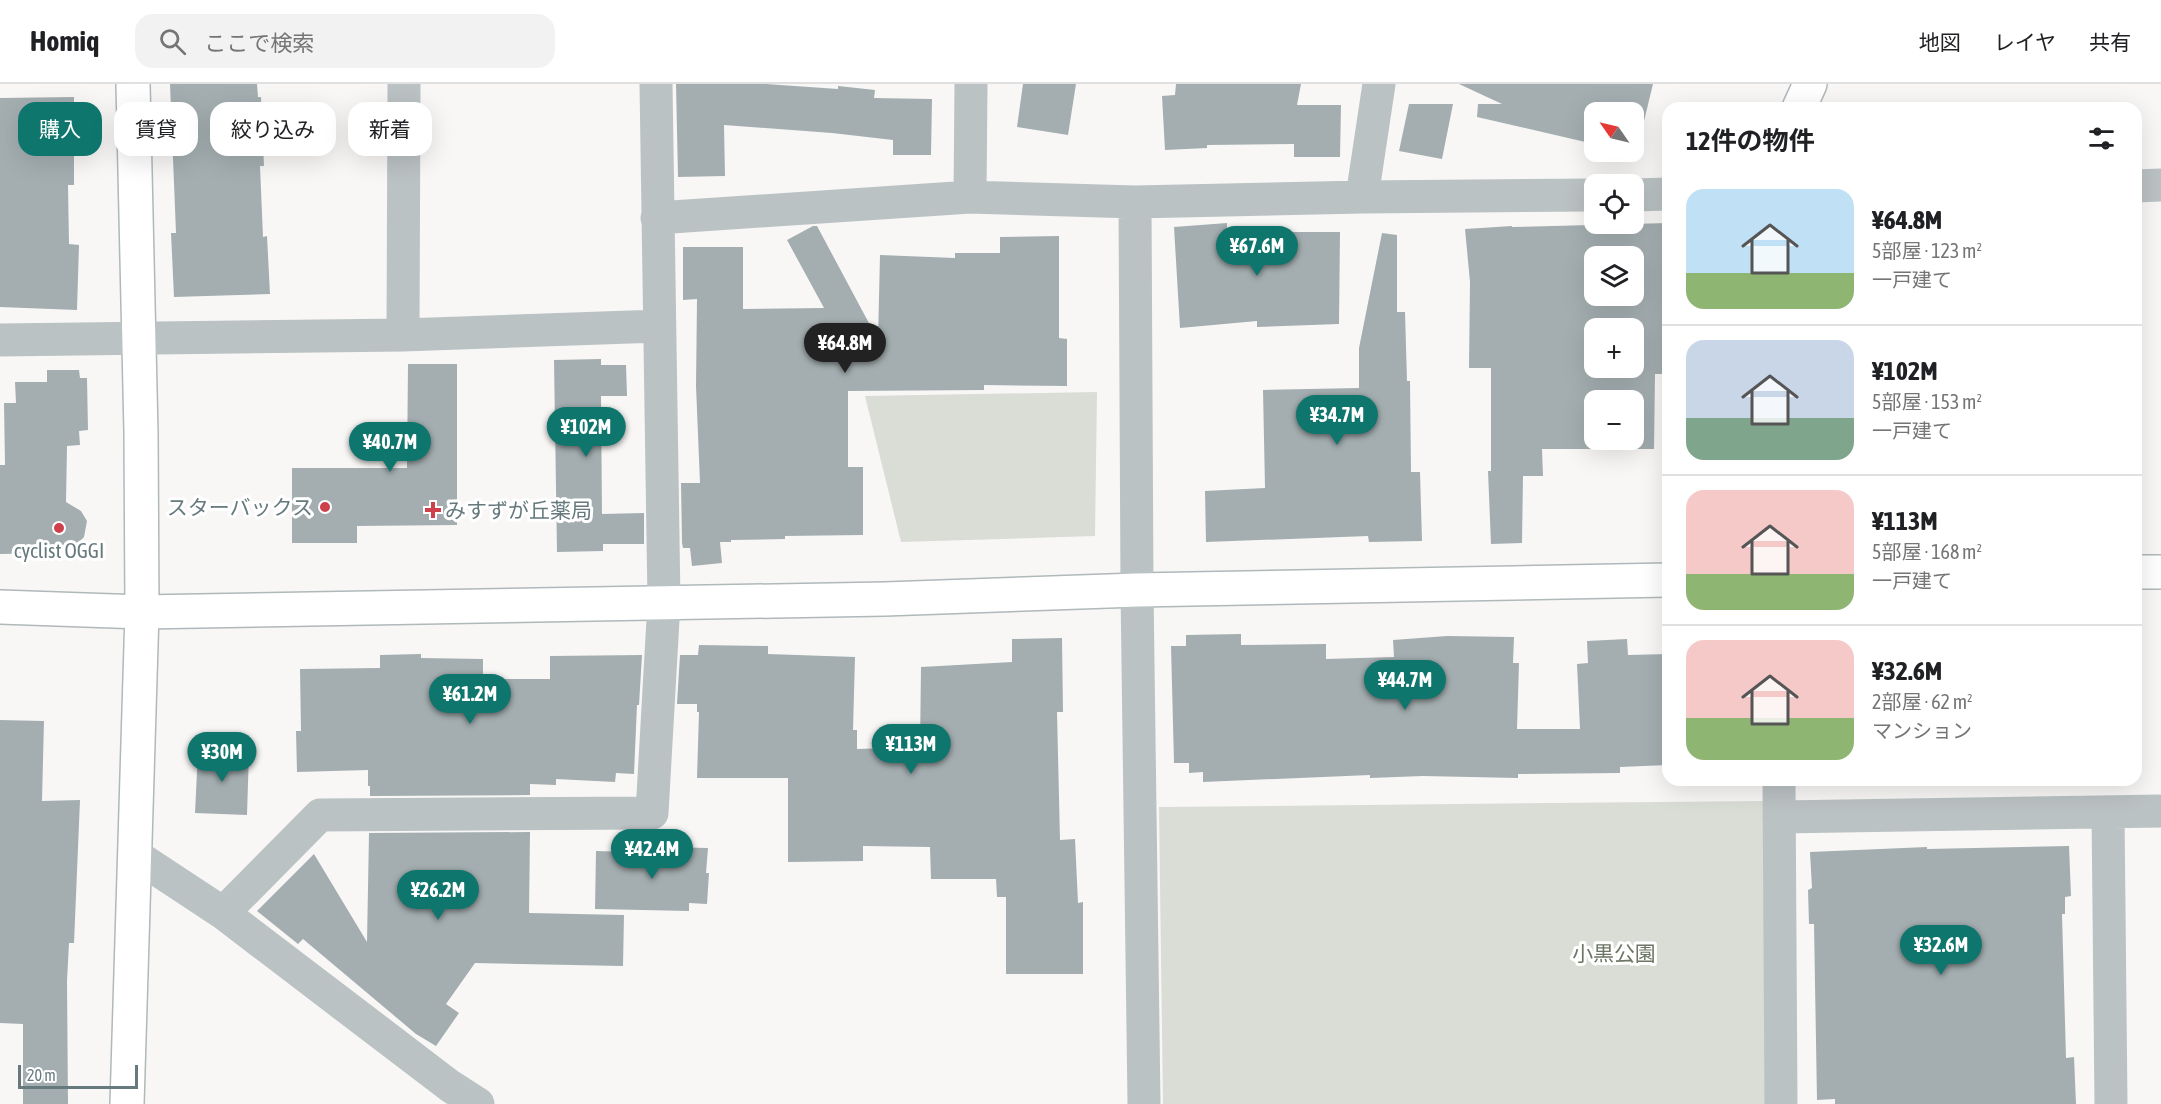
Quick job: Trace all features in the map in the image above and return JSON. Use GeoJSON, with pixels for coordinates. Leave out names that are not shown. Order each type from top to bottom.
{"type":"FeatureCollection","features":[{"type":"Feature","properties":{"kind":"street"},"geometry":{"type":"LineString","coordinates":[[127,1104],[142,612],[133,84]]}},
{"type":"Feature","properties":{"kind":"street"},"geometry":{"type":"LineString","coordinates":[[404,84],[404,336]]}},
{"type":"Feature","properties":{"kind":"street"},"geometry":{"type":"LineString","coordinates":[[223,913],[320,815],[652,813],[664,602],[656,84]]}},
{"type":"Feature","properties":{"kind":"street"},"geometry":{"type":"LineString","coordinates":[[970,197],[971,84]]}},
{"type":"Feature","properties":{"kind":"street"},"geometry":{"type":"LineString","coordinates":[[1362,197],[1379,84]]}},
{"type":"Feature","properties":{"kind":"street"},"geometry":{"type":"LineString","coordinates":[[1802,102],[1810,84]]}},
{"type":"Feature","properties":{"kind":"street"},"geometry":{"type":"LineString","coordinates":[[2142,186],[2161,185]]}},
{"type":"Feature","properties":{"kind":"street"},"geometry":{"type":"LineString","coordinates":[[1644,195],[1662,194]]}},
{"type":"Feature","properties":{"kind":"street"},"geometry":{"type":"LineString","coordinates":[[657,218],[970,197],[1135,202],[1584,195]]}},
{"type":"Feature","properties":{"kind":"street"},"geometry":{"type":"LineString","coordinates":[[1135,202],[1137,590],[1144,1104]]}},
{"type":"Feature","properties":{"kind":"street"},"geometry":{"type":"LineString","coordinates":[[0,340],[404,336],[659,326]]}},
{"type":"Feature","properties":{"kind":"street"},"geometry":{"type":"LineString","coordinates":[[2142,572],[2161,572]]}},
{"type":"Feature","properties":{"kind":"street"},"geometry":{"type":"LineString","coordinates":[[0,608],[142,612],[885,599],[1137,590],[1662,580]]}},
{"type":"Feature","properties":{"kind":"street"},"geometry":{"type":"LineString","coordinates":[[1779,786],[1781,1104]]}},
{"type":"Feature","properties":{"kind":"street"},"geometry":{"type":"LineString","coordinates":[[1779,817],[2161,811]]}},
{"type":"Feature","properties":{"kind":"street"},"geometry":{"type":"LineString","coordinates":[[2108,812],[2111,1104]]}},
{"type":"Feature","properties":{"kind":"street"},"geometry":{"type":"LineString","coordinates":[[135,855],[223,913],[450,1086],[478,1104]]}},
{"type":"Feature","properties":{"kind":"green space"},"geometry":{"type":"Polygon","coordinates":[[[1097,392],[1095,536],[901,542],[865,396],[1097,392]]]}},
{"type":"Feature","properties":{"kind":"green space","name":"小黒公園"},"geometry":{"type":"Polygon","coordinates":[[[1763,801],[1766,1104],[1163,1104],[1159,807],[1763,801]]]}},
{"type":"Feature","properties":{"kind":"building"},"geometry":{"type":"Polygon","coordinates":[[[170,84],[257,84],[258,97],[261,97],[261,102],[210,102],[210,156],[264,156],[264,166],[260,166],[263,237],[267,236],[270,294],[174,297],[171,233],[176,233],[173,156],[198,156],[198,102],[171,102],[170,84]]]}},
{"type":"Feature","properties":{"kind":"building"},"geometry":{"type":"Polygon","coordinates":[[[676,84],[766,84],[838,89],[838,86],[875,90],[874,98],[932,99],[931,155],[893,155],[893,140],[724,125],[725,176],[678,177],[676,84]]]}},
{"type":"Feature","properties":{"kind":"building"},"geometry":{"type":"Polygon","coordinates":[[[1023,84],[1076,84],[1068,135],[1017,127],[1023,84]]]}},
{"type":"Feature","properties":{"kind":"building"},"geometry":{"type":"Polygon","coordinates":[[[1176,84],[1301,84],[1297,105],[1341,105],[1340,157],[1294,157],[1294,144],[1207,145],[1207,148],[1165,150],[1162,96],[1175,95],[1176,84]]]}},
{"type":"Feature","properties":{"kind":"building"},"geometry":{"type":"Polygon","coordinates":[[[1459,84],[1653,84],[1644,121],[1644,102],[1584,102],[1584,142],[1477,117],[1478,104],[1502,104],[1459,84]]]}},
{"type":"Feature","properties":{"kind":"building"},"geometry":{"type":"Polygon","coordinates":[[[74,97],[74,102],[18,102],[18,156],[74,156],[74,185],[68,185],[69,244],[79,245],[77,310],[0,307],[0,98],[74,97]]]}},
{"type":"Feature","properties":{"kind":"building"},"geometry":{"type":"Polygon","coordinates":[[[1409,104],[1453,104],[1442,159],[1399,151],[1409,104]]]}},
{"type":"Feature","properties":{"kind":"building"},"geometry":{"type":"Polygon","coordinates":[[[1227,223],[1227,232],[1340,232],[1339,324],[1257,327],[1257,321],[1180,328],[1174,227],[1227,223]]]}},
{"type":"Feature","properties":{"kind":"building"},"geometry":{"type":"Polygon","coordinates":[[[1662,223],[1662,374],[1655,374],[1654,449],[1644,449],[1644,390],[1584,390],[1584,449],[1542,449],[1543,476],[1523,476],[1522,543],[1491,544],[1488,471],[1491,471],[1491,368],[1469,368],[1470,282],[1465,229],[1584,225],[1584,234],[1644,234],[1644,224],[1662,223]]]}},
{"type":"Feature","properties":{"kind":"building"},"geometry":{"type":"Polygon","coordinates":[[[817,226],[878,340],[880,255],[955,258],[955,253],[1000,253],[1000,237],[1059,236],[1059,338],[1067,339],[1067,386],[984,385],[984,390],[848,391],[848,467],[863,467],[863,535],[785,536],[785,539],[731,540],[731,542],[720,542],[722,563],[692,566],[690,548],[683,548],[682,543],[681,483],[700,483],[696,386],[697,299],[683,300],[683,247],[743,247],[743,309],[824,308],[787,240],[817,226]]]}},
{"type":"Feature","properties":{"kind":"building"},"geometry":{"type":"Polygon","coordinates":[[[1382,233],[1397,235],[1397,312],[1405,312],[1407,381],[1410,381],[1411,472],[1420,472],[1422,541],[1369,542],[1368,536],[1206,542],[1205,491],[1265,488],[1263,390],[1359,388],[1359,348],[1382,233]]]}},
{"type":"Feature","properties":{"kind":"building"},"geometry":{"type":"Polygon","coordinates":[[[601,359],[601,365],[626,365],[627,396],[601,396],[602,514],[644,513],[644,544],[603,544],[603,551],[557,552],[554,360],[601,359]]]}},
{"type":"Feature","properties":{"kind":"building"},"geometry":{"type":"Polygon","coordinates":[[[408,364],[457,364],[457,525],[357,526],[357,543],[292,543],[292,468],[407,468],[408,364]]]}},
{"type":"Feature","properties":{"kind":"building"},"geometry":{"type":"Polygon","coordinates":[[[47,370],[79,370],[80,378],[87,378],[88,430],[79,431],[80,445],[67,446],[66,502],[81,511],[87,521],[84,537],[75,546],[58,553],[0,554],[0,465],[5,465],[4,403],[16,403],[15,382],[47,382],[47,370]]]}},
{"type":"Feature","properties":{"kind":"building"},"geometry":{"type":"Polygon","coordinates":[[[1241,634],[1241,645],[1326,644],[1326,659],[1394,657],[1393,640],[1447,636],[1514,637],[1513,663],[1519,663],[1517,729],[1580,729],[1577,664],[1588,663],[1587,641],[1627,639],[1628,655],[1662,654],[1662,765],[1620,767],[1620,773],[1518,774],[1518,778],[1423,776],[1370,778],[1370,775],[1203,782],[1203,772],[1189,773],[1189,763],[1174,763],[1171,646],[1186,646],[1186,635],[1241,634]]]}},
{"type":"Feature","properties":{"kind":"building"},"geometry":{"type":"Polygon","coordinates":[[[1062,638],[1063,712],[1057,712],[1060,840],[1075,839],[1078,903],[1083,902],[1083,974],[1006,974],[1006,897],[997,897],[996,879],[931,879],[930,847],[863,846],[863,861],[788,862],[788,778],[697,778],[699,712],[697,712],[697,704],[677,704],[680,655],[698,655],[699,645],[768,646],[768,654],[855,657],[853,730],[857,730],[857,749],[920,747],[921,667],[1012,662],[1012,639],[1062,638]]]}},
{"type":"Feature","properties":{"kind":"building"},"geometry":{"type":"Polygon","coordinates":[[[421,654],[421,658],[483,659],[483,679],[550,679],[550,656],[642,655],[634,774],[616,773],[615,782],[556,779],[556,785],[530,784],[530,795],[370,796],[368,770],[297,772],[296,731],[301,731],[300,669],[380,668],[380,655],[421,654]]]}},
{"type":"Feature","properties":{"kind":"building"},"geometry":{"type":"Polygon","coordinates":[[[0,720],[44,721],[42,801],[80,800],[74,943],[69,943],[67,981],[68,1104],[23,1104],[23,1024],[0,1023],[0,720]]]}},
{"type":"Feature","properties":{"kind":"building"},"geometry":{"type":"Polygon","coordinates":[[[198,751],[249,752],[247,815],[195,813],[198,751]]]}},
{"type":"Feature","properties":{"kind":"building"},"geometry":{"type":"Polygon","coordinates":[[[530,832],[529,913],[624,915],[623,966],[475,963],[446,1004],[459,1013],[436,1046],[416,1034],[303,939],[298,944],[257,911],[314,854],[367,942],[369,833],[530,832]]]}},
{"type":"Feature","properties":{"kind":"building"},"geometry":{"type":"Polygon","coordinates":[[[2069,846],[2071,896],[2065,897],[2065,914],[2062,914],[2066,1058],[2074,1057],[2076,1104],[1835,1104],[1835,1099],[1817,1100],[1814,924],[1809,924],[1808,890],[1812,888],[1810,852],[1927,847],[1927,849],[2069,846]]]}},
{"type":"Feature","properties":{"kind":"building"},"geometry":{"type":"Polygon","coordinates":[[[665,847],[708,848],[707,904],[689,903],[689,911],[595,909],[596,851],[665,853],[665,847]]]}},
{"type":"Feature","properties":{"kind":"place","name":"スターバックス"},"geometry":{"type":"Point","coordinates":[325,507]}},
{"type":"Feature","properties":{"kind":"place","name":"みすずが丘薬局"},"geometry":{"type":"Point","coordinates":[433,510]}},
{"type":"Feature","properties":{"kind":"place","name":"cyclist OGGI"},"geometry":{"type":"Point","coordinates":[59,528]}}]}
